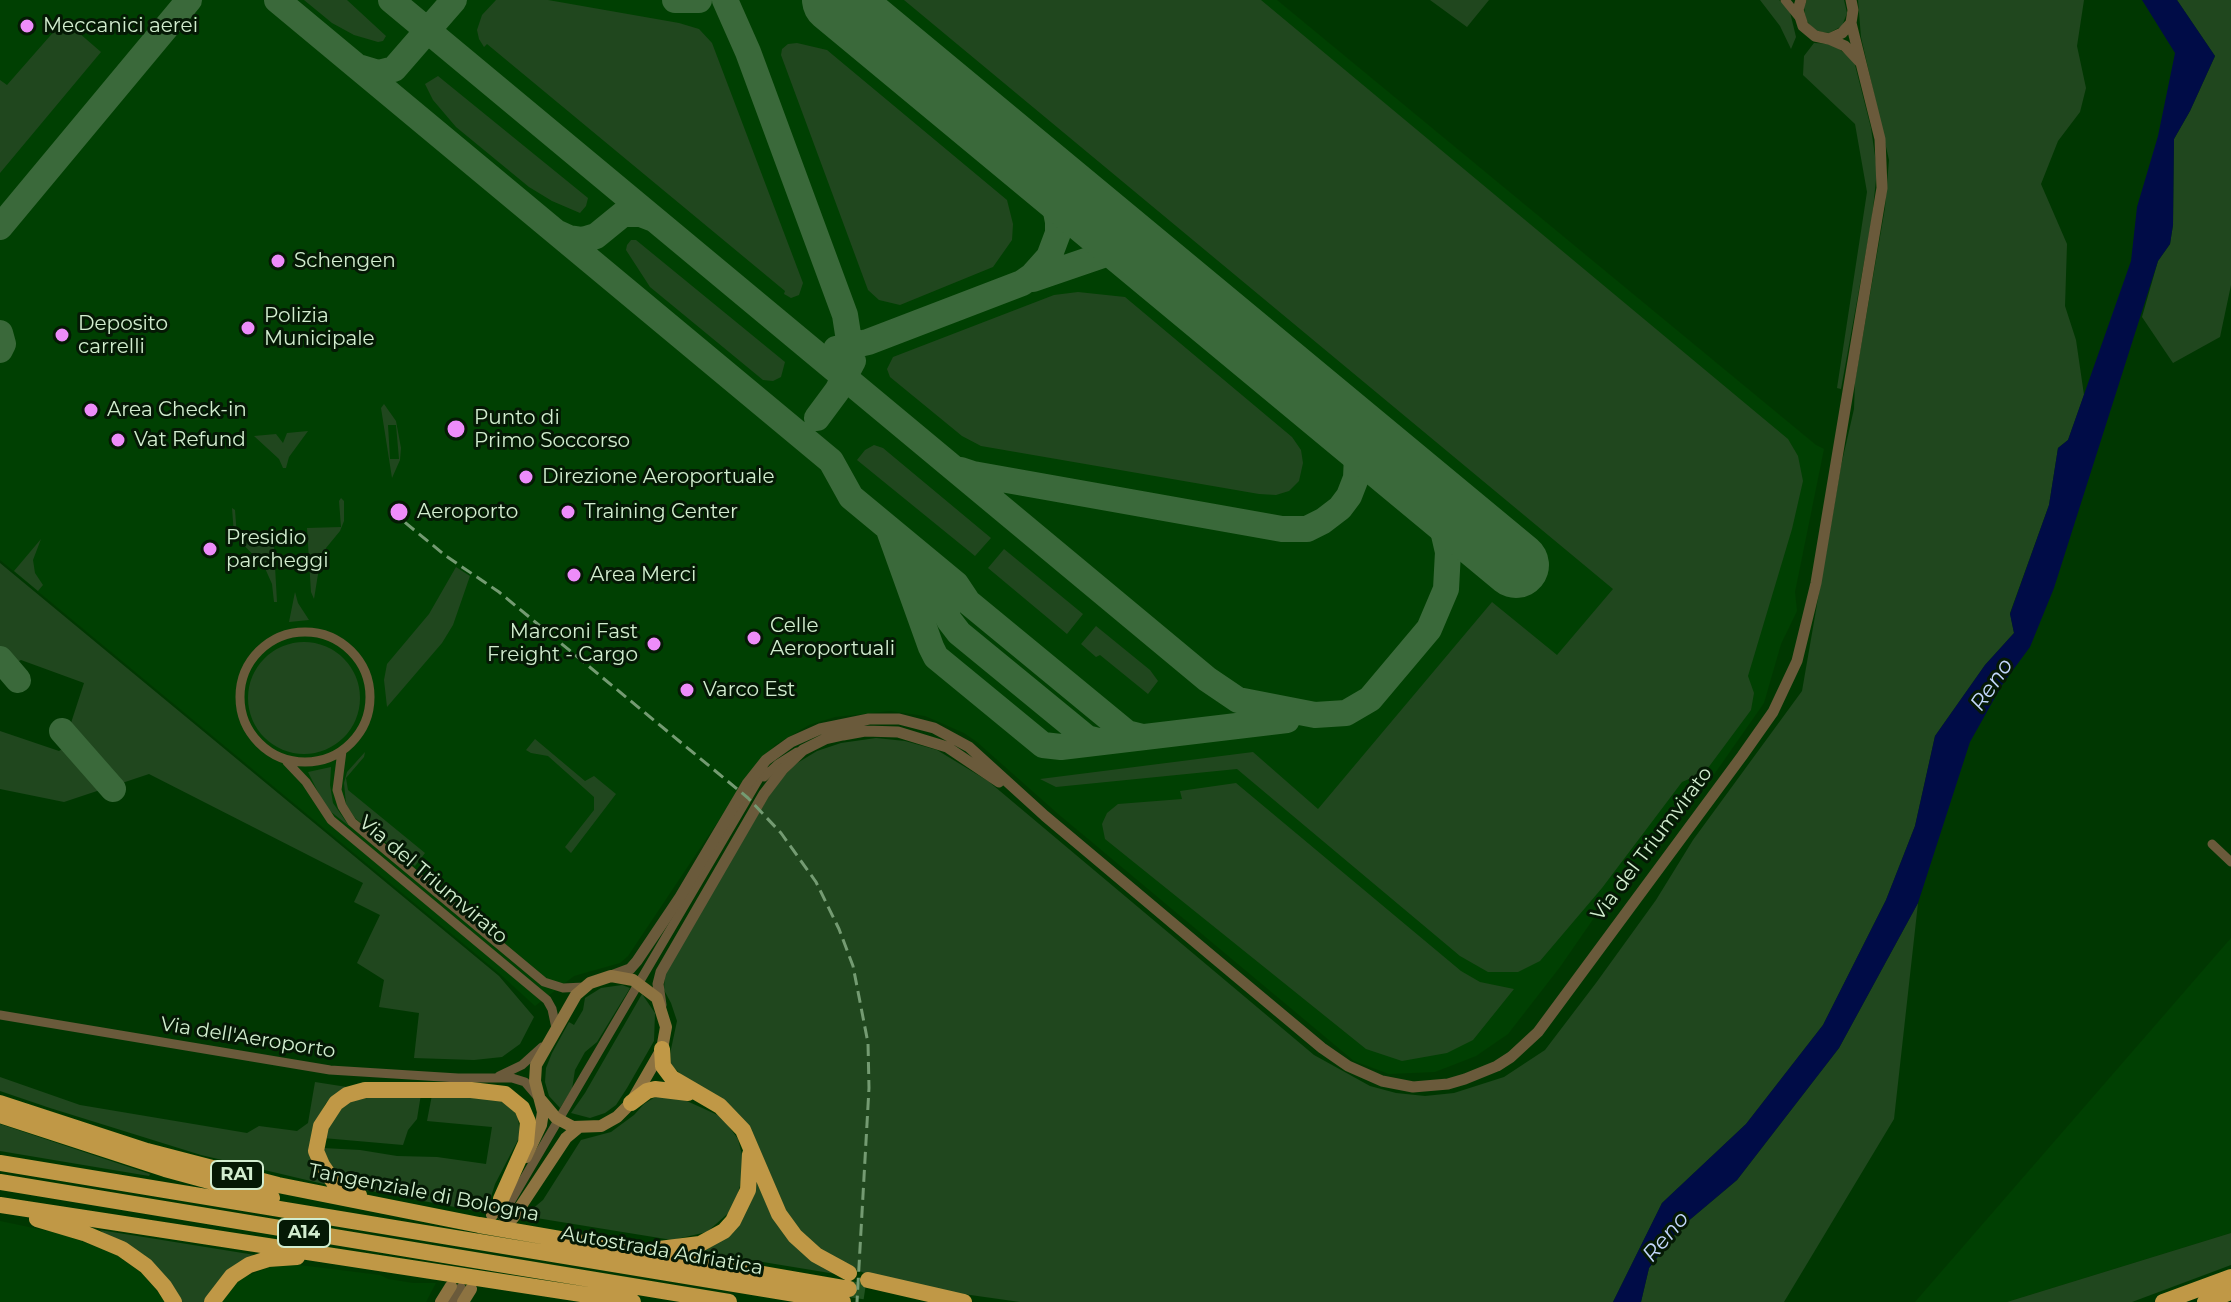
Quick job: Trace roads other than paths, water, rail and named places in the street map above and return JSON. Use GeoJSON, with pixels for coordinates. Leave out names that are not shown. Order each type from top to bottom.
{"type":"FeatureCollection","features":[{"type":"Feature","properties":{"kind":"highway"},"geometry":{"type":"LineString","coordinates":[[662,1049],[663,1066],[672,1078],[713,1103],[737,1123],[779,1214],[795,1236],[847,1288]]}},
{"type":"Feature","properties":{"kind":"highway"},"geometry":{"type":"LineString","coordinates":[[631,1103],[647,1091],[665,1088],[713,1103]]}},
{"type":"Feature","properties":{"kind":"highway"},"geometry":{"type":"LineString","coordinates":[[454,1220],[350,1192],[333,1181],[316,1151],[321,1126],[336,1103],[347,1095],[365,1090],[443,1089],[505,1094],[522,1108],[528,1130],[497,1224]]}},
{"type":"Feature","properties":{"kind":"highway","name":"Tangenziale di Bologna"},"geometry":{"type":"LineString","coordinates":[[0,1103],[147,1151],[323,1195],[847,1288]]}},
{"type":"Feature","properties":{"kind":"highway","name":"A14"},"geometry":{"type":"LineString","coordinates":[[0,1115],[165,1169],[375,1223]]}},
{"type":"Feature","properties":{"kind":"highway"},"geometry":{"type":"LineString","coordinates":[[546,1236],[662,1249],[690,1247],[711,1239],[733,1221],[742,1206],[751,1171],[749,1145]]}},
{"type":"Feature","properties":{"kind":"highway","name":"Autostrada Adriatica"},"geometry":{"type":"LineString","coordinates":[[0,1163],[375,1223],[497,1224],[847,1288]]}},
{"type":"Feature","properties":{"kind":"highway","name":"Autostrada Adriatica"},"geometry":{"type":"LineString","coordinates":[[0,1182],[460,1257],[494,1273],[729,1302]]}},
{"type":"Feature","properties":{"kind":"highway","name":"A14"},"geometry":{"type":"LineString","coordinates":[[0,1192],[148,1208]]}},
{"type":"Feature","properties":{"kind":"highway"},"geometry":{"type":"LineString","coordinates":[[0,1205],[406,1266],[458,1284],[494,1273],[633,1302]]}},
{"type":"Feature","properties":{"kind":"highway"},"geometry":{"type":"LineString","coordinates":[[0,1212],[66,1227],[122,1249],[146,1266],[174,1302]]}},
{"type":"Feature","properties":{"kind":"highway"},"geometry":{"type":"LineString","coordinates":[[212,1302],[232,1276],[249,1265],[268,1259],[294,1257],[406,1266]]}},
{"type":"Feature","properties":{"kind":"highway"},"geometry":{"type":"LineString","coordinates":[[494,1273],[583,1302]]}},
{"type":"Feature","properties":{"kind":"highway"},"geometry":{"type":"LineString","coordinates":[[2163,1302],[2231,1277]]}},
{"type":"Feature","properties":{"kind":"highway"},"geometry":{"type":"LineString","coordinates":[[927,1302],[869,1286],[964,1302]]}},
{"type":"Feature","properties":{"kind":"highway"},"geometry":{"type":"LineString","coordinates":[[2205,1302],[2231,1292]]}},
{"type":"Feature","properties":{"kind":"main road"},"geometry":{"type":"LineString","coordinates":[[611,976],[633,980],[649,990],[661,1006]]}},
{"type":"Feature","properties":{"kind":"main road","name":"Via del Triumvirato"},"geometry":{"type":"LineString","coordinates":[[584,987],[611,976]]}},
{"type":"Feature","properties":{"kind":"main road"},"geometry":{"type":"LineString","coordinates":[[497,1224],[538,1136],[543,1112],[535,1072],[553,1033],[584,987]]}},
{"type":"Feature","properties":{"kind":"main road","name":"Via del Triumvirato"},"geometry":{"type":"LineString","coordinates":[[574,1126],[589,1128],[612,1122],[631,1103],[662,1049],[666,1027],[661,1006]]}},
{"type":"Feature","properties":{"kind":"main road"},"geometry":{"type":"LineString","coordinates":[[497,1224],[541,1179],[574,1126],[551,1113],[541,1100]]}},
{"type":"Feature","properties":{"kind":"main road"},"geometry":{"type":"LineString","coordinates":[[441,1302],[458,1284]]}},
{"type":"Feature","properties":{"kind":"main road"},"geometry":{"type":"LineString","coordinates":[[458,1284],[463,1302]]}},
{"type":"Feature","properties":{"kind":"street"},"geometry":{"type":"LineString","coordinates":[[1785,0],[1808,32],[1845,46],[1862,63]]}},
{"type":"Feature","properties":{"kind":"street"},"geometry":{"type":"LineString","coordinates":[[1799,17],[1801,0]]}},
{"type":"Feature","properties":{"kind":"street","name":"Via del Triumvirato"},"geometry":{"type":"LineString","coordinates":[[611,976],[630,969],[680,897],[755,772],[766,760],[785,746],[820,729],[882,718],[918,723],[969,747],[1029,802],[1322,1048],[1367,1076],[1413,1087],[1448,1084],[1497,1066],[1526,1045],[1759,734],[1797,661],[1816,583],[1882,188],[1880,139],[1851,23],[1851,0]]}},
{"type":"Feature","properties":{"kind":"street"},"geometry":{"type":"LineString","coordinates":[[1829,39],[1842,33],[1851,23]]}},
{"type":"Feature","properties":{"kind":"street"},"geometry":{"type":"LineString","coordinates":[[294,633],[313,633],[336,640],[356,658],[367,677],[370,699],[368,716],[357,737],[342,751],[327,759],[310,762],[285,759],[269,752],[250,733],[240,707],[244,674],[256,655],[276,639],[294,633]]}},
{"type":"Feature","properties":{"kind":"street","name":"Via del Triumvirato"},"geometry":{"type":"LineString","coordinates":[[750,796],[778,764],[811,745],[865,731],[898,732],[947,747],[1029,802]]}},
{"type":"Feature","properties":{"kind":"street","name":"Via del Triumvirato"},"geometry":{"type":"LineString","coordinates":[[661,1006],[658,984],[661,972],[764,794],[783,769],[811,745]]}},
{"type":"Feature","properties":{"kind":"street","name":"Via del Triumvirato"},"geometry":{"type":"LineString","coordinates":[[497,1224],[761,774],[785,746]]}},
{"type":"Feature","properties":{"kind":"street","name":"Via del Triumvirato"},"geometry":{"type":"LineString","coordinates":[[342,751],[337,790],[352,822],[544,982],[563,988],[584,987]]}},
{"type":"Feature","properties":{"kind":"street","name":"Via del Triumvirato"},"geometry":{"type":"LineString","coordinates":[[285,759],[297,770],[331,820],[547,1000],[552,1009],[553,1033]]}},
{"type":"Feature","properties":{"kind":"street"},"geometry":{"type":"LineString","coordinates":[[2212,844],[2231,862]]}},
{"type":"Feature","properties":{"kind":"street","name":"Via dell'Aeroporto"},"geometry":{"type":"LineString","coordinates":[[0,1015],[330,1070],[521,1081],[541,1100]]}},
{"type":"Feature","properties":{"kind":"street"},"geometry":{"type":"LineString","coordinates":[[492,1079],[522,1065],[553,1033]]}},
{"type":"Feature","properties":{"kind":"street"},"geometry":{"type":"LineString","coordinates":[[452,1302],[458,1284]]}},
{"type":"Feature","properties":{"kind":"water","name":"Reno"},"geometry":{"type":"Polygon","coordinates":[[[2142,0],[2177,0],[2215,56],[2174,139],[2170,244],[2158,261],[2054,588],[2030,647],[2002,685],[1970,742],[1918,903],[1839,1048],[1737,1180],[1680,1228],[1649,1268],[1641,1302],[1613,1302],[1662,1203],[1746,1124],[1823,1025],[1886,900],[1915,826],[1935,736],[1985,665],[2014,633],[2010,614],[2049,505],[2058,448],[2068,440],[2131,261],[2137,207],[2158,136],[2175,53],[2142,0]]]}},
{"type":"Feature","properties":{"kind":"tunnel"},"geometry":{"type":"LineString","coordinates":[[849,1289],[869,1292]]}},
{"type":"Feature","properties":{"kind":"railway"},"geometry":{"type":"LineString","coordinates":[[391,511],[446,556],[499,592],[748,798],[781,833],[816,882],[853,966],[868,1043],[869,1088],[857,1302]]}},
{"type":"Feature","properties":{"kind":"place","name":"Meccanici aerei"},"geometry":{"type":"Point","coordinates":[27,26]}},
{"type":"Feature","properties":{"kind":"place","name":"Schengen"},"geometry":{"type":"Point","coordinates":[278,261]}},
{"type":"Feature","properties":{"kind":"place","name":"Polizia Municipale"},"geometry":{"type":"Point","coordinates":[248,328]}},
{"type":"Feature","properties":{"kind":"place","name":"Deposito carrelli"},"geometry":{"type":"Point","coordinates":[62,335]}},
{"type":"Feature","properties":{"kind":"place","name":"Area Check-in"},"geometry":{"type":"Point","coordinates":[91,410]}},
{"type":"Feature","properties":{"kind":"place","name":"Punto di Primo Soccorso"},"geometry":{"type":"Point","coordinates":[456,429]}},
{"type":"Feature","properties":{"kind":"place","name":"Vat Refund"},"geometry":{"type":"Point","coordinates":[118,440]}},
{"type":"Feature","properties":{"kind":"place","name":"Direzione Aeroportuale"},"geometry":{"type":"Point","coordinates":[526,477]}},
{"type":"Feature","properties":{"kind":"place","name":"Aeroporto"},"geometry":{"type":"Point","coordinates":[399,512]}},
{"type":"Feature","properties":{"kind":"place","name":"Training Center"},"geometry":{"type":"Point","coordinates":[568,512]}},
{"type":"Feature","properties":{"kind":"place","name":"Presidio parcheggi"},"geometry":{"type":"Point","coordinates":[210,549]}},
{"type":"Feature","properties":{"kind":"place","name":"Area Merci"},"geometry":{"type":"Point","coordinates":[574,575]}},
{"type":"Feature","properties":{"kind":"place","name":"Celle Aeroportuali"},"geometry":{"type":"Point","coordinates":[754,638]}},
{"type":"Feature","properties":{"kind":"place","name":"Marconi Fast Freight - Cargo"},"geometry":{"type":"Point","coordinates":[654,644]}},
{"type":"Feature","properties":{"kind":"place","name":"Varco Est"},"geometry":{"type":"Point","coordinates":[687,690]}}]}
